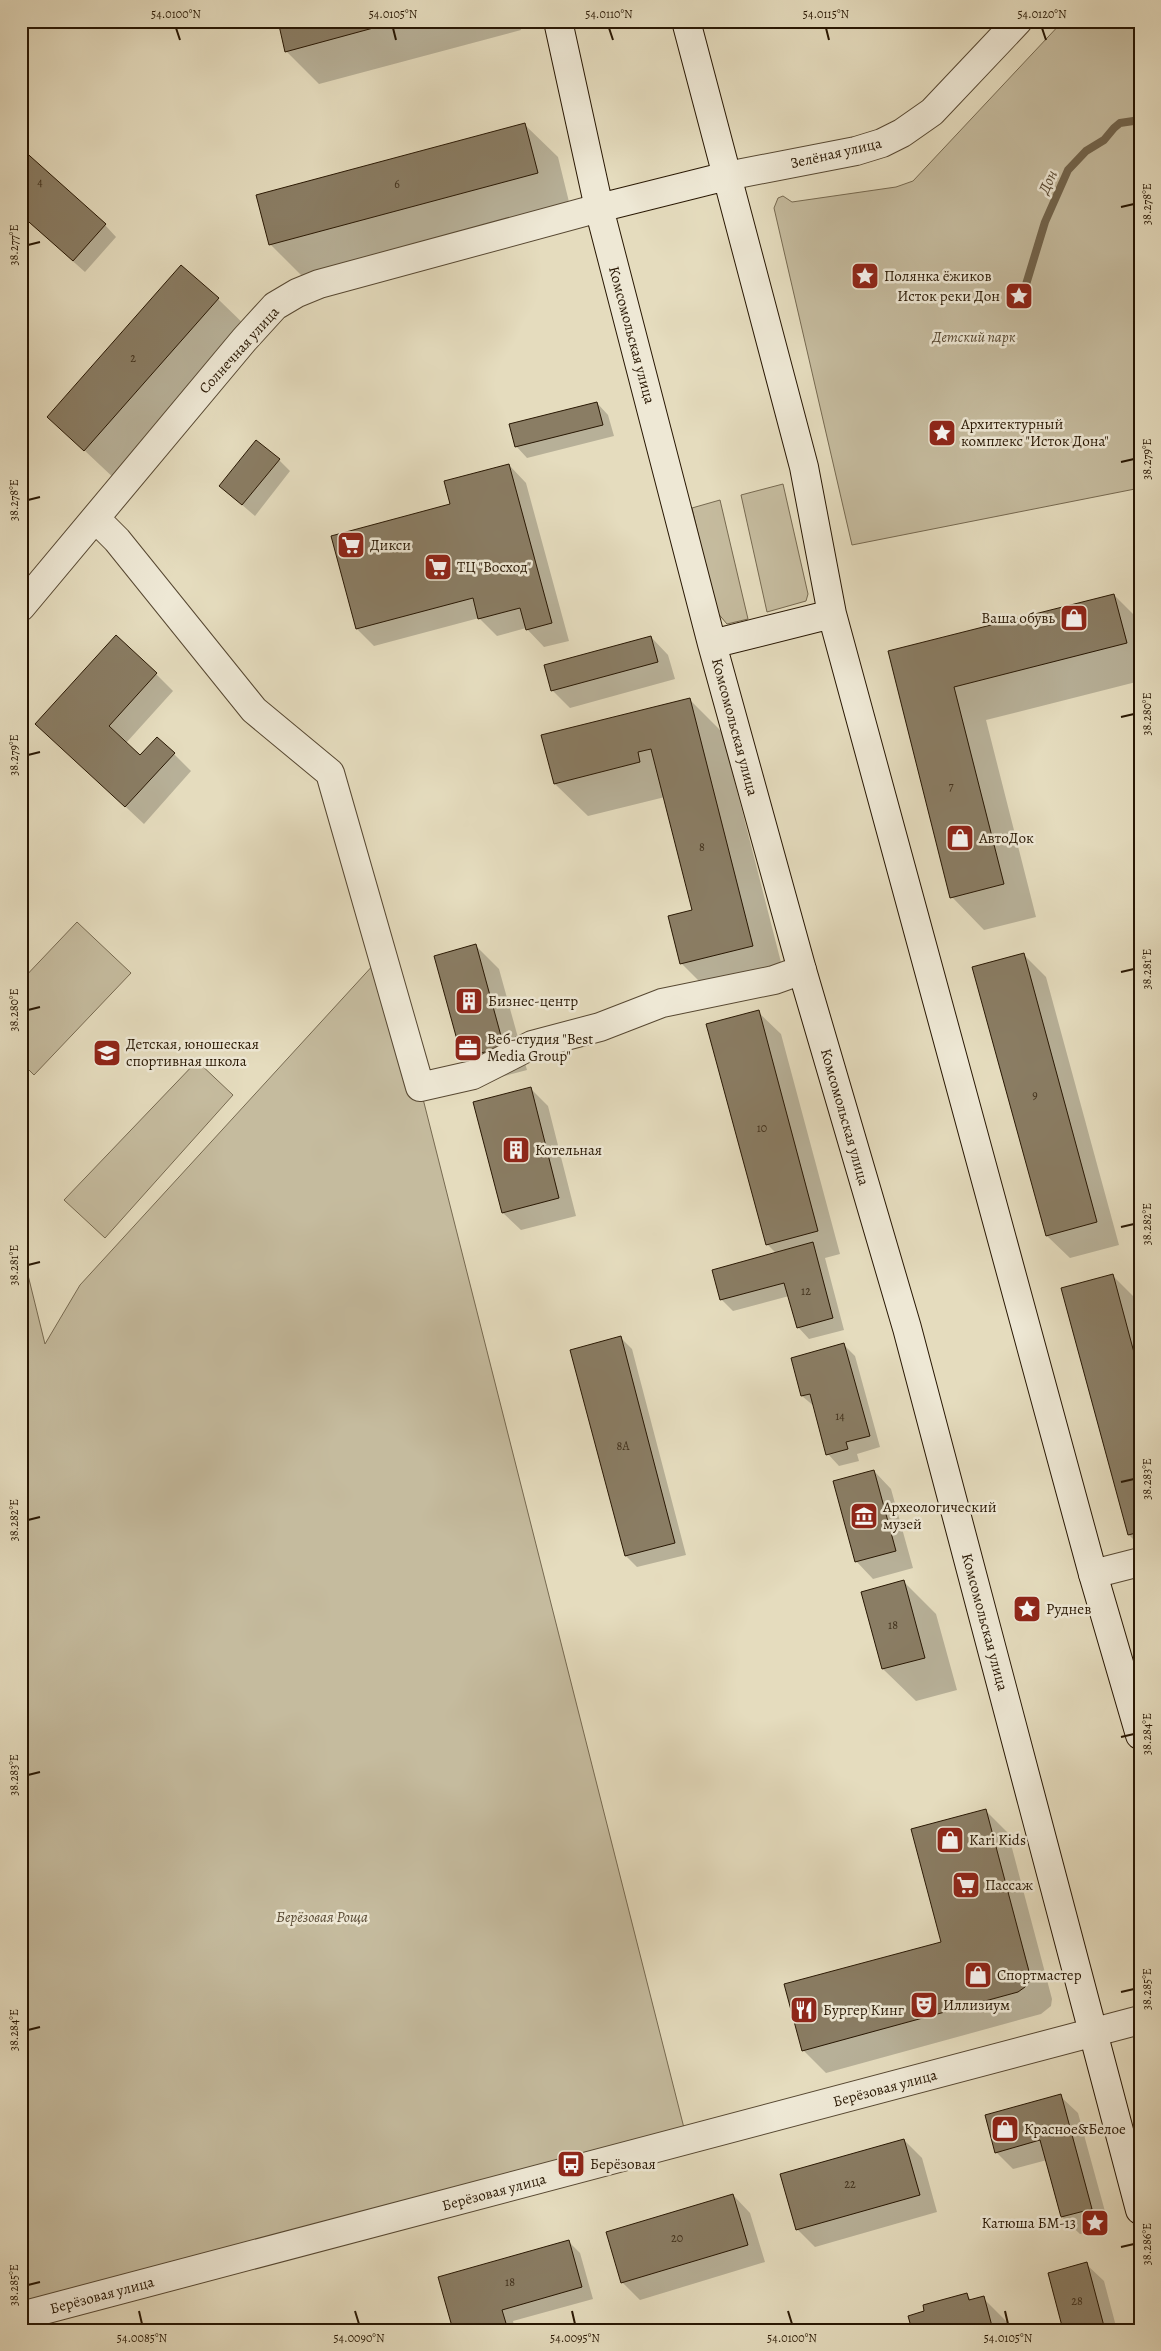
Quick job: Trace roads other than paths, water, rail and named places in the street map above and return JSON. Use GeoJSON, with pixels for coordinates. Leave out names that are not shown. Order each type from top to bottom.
{"type":"FeatureCollection","features":[{"type":"Feature","properties":{"kind":"main road","name":"Комсомольская улица"},"geometry":{"type":"LineString","coordinates":[[558,21],[599,208],[712,644],[802,970],[907,1328],[1140,2210]]}},
{"type":"Feature","properties":{"kind":"main road"},"geometry":{"type":"LineString","coordinates":[[686,21],[804,467],[832,614],[1093,1574],[1140,1735]]}},
{"type":"Feature","properties":{"kind":"main road","name":"Зелёная улица"},"geometry":{"type":"LineString","coordinates":[[599,208],[727,176],[856,151],[882,144],[902,133],[938,106],[1018,21]]}},
{"type":"Feature","properties":{"kind":"main road","name":"Солнечная улица"},"geometry":{"type":"LineString","coordinates":[[21,606],[96,519],[244,340],[275,306],[297,292],[319,284],[599,208]]}},
{"type":"Feature","properties":{"kind":"main road"},"geometry":{"type":"LineString","coordinates":[[96,519],[117,540],[254,710],[330,773],[420,1087],[473,1075],[532,1045],[600,1027],[662,1003],[774,980],[802,970]]}},
{"type":"Feature","properties":{"kind":"main road"},"geometry":{"type":"LineString","coordinates":[[712,644],[832,614]]}},
{"type":"Feature","properties":{"kind":"main road"},"geometry":{"type":"LineString","coordinates":[[1093,1574],[1140,1562]]}},
{"type":"Feature","properties":{"kind":"main road","name":"Берёзовая улица"},"geometry":{"type":"LineString","coordinates":[[21,2316],[1140,2020]]}},
{"type":"Feature","properties":{"kind":"waterway","name":"Дон"},"geometry":{"type":"LineString","coordinates":[[1024,291],[1045,222],[1068,170],[1086,151],[1104,140],[1120,123],[1140,120]]}},
{"type":"Feature","properties":{"kind":"place","name":"Полянка ёжиков"},"geometry":{"type":"Point","coordinates":[865,276]}},
{"type":"Feature","properties":{"kind":"place","name":"Исток реки Дон"},"geometry":{"type":"Point","coordinates":[1019,296]}},
{"type":"Feature","properties":{"kind":"place","name":"Архитектурный комплекс \"Исток Дона\""},"geometry":{"type":"Point","coordinates":[942,433]}},
{"type":"Feature","properties":{"kind":"place","name":"Дикси"},"geometry":{"type":"Point","coordinates":[351,545]}},
{"type":"Feature","properties":{"kind":"place","name":"ТЦ \"Восход\""},"geometry":{"type":"Point","coordinates":[438,567]}},
{"type":"Feature","properties":{"kind":"place","name":"Ваша обувь"},"geometry":{"type":"Point","coordinates":[1074,618]}},
{"type":"Feature","properties":{"kind":"place","name":"АвтоДок"},"geometry":{"type":"Point","coordinates":[960,838]}},
{"type":"Feature","properties":{"kind":"place","name":"Бизнес-центр"},"geometry":{"type":"Point","coordinates":[469,1001]}},
{"type":"Feature","properties":{"kind":"place","name":"Веб-студия \"Best Media Group\""},"geometry":{"type":"Point","coordinates":[468,1048]}},
{"type":"Feature","properties":{"kind":"place","name":"Детская, юношеская спортивная школа"},"geometry":{"type":"Point","coordinates":[107,1053]}},
{"type":"Feature","properties":{"kind":"place","name":"Котельная"},"geometry":{"type":"Point","coordinates":[516,1150]}},
{"type":"Feature","properties":{"kind":"place","name":"Археологический музей"},"geometry":{"type":"Point","coordinates":[864,1516]}},
{"type":"Feature","properties":{"kind":"place","name":"Руднев"},"geometry":{"type":"Point","coordinates":[1027,1609]}},
{"type":"Feature","properties":{"kind":"place","name":"Kari Kids"},"geometry":{"type":"Point","coordinates":[950,1840]}},
{"type":"Feature","properties":{"kind":"place","name":"Пассаж"},"geometry":{"type":"Point","coordinates":[966,1885]}},
{"type":"Feature","properties":{"kind":"place","name":"Спортмастер"},"geometry":{"type":"Point","coordinates":[978,1975]}},
{"type":"Feature","properties":{"kind":"place","name":"Иллизиум"},"geometry":{"type":"Point","coordinates":[924,2005]}},
{"type":"Feature","properties":{"kind":"place","name":"Бургер Кинг"},"geometry":{"type":"Point","coordinates":[804,2010]}},
{"type":"Feature","properties":{"kind":"place","name":"Красное&Белое"},"geometry":{"type":"Point","coordinates":[1005,2129]}},
{"type":"Feature","properties":{"kind":"place","name":"Берёзовая"},"geometry":{"type":"Point","coordinates":[571,2164]}},
{"type":"Feature","properties":{"kind":"place","name":"Катюша БМ-13"},"geometry":{"type":"Point","coordinates":[1095,2223]}},
{"type":"Feature","properties":{"kind":"park label","name":"Детский парк"},"geometry":{"type":"Point","coordinates":[974,337]}},
{"type":"Feature","properties":{"kind":"park label","name":"Берёзовая Роща"},"geometry":{"type":"Point","coordinates":[322,1917]}}]}
